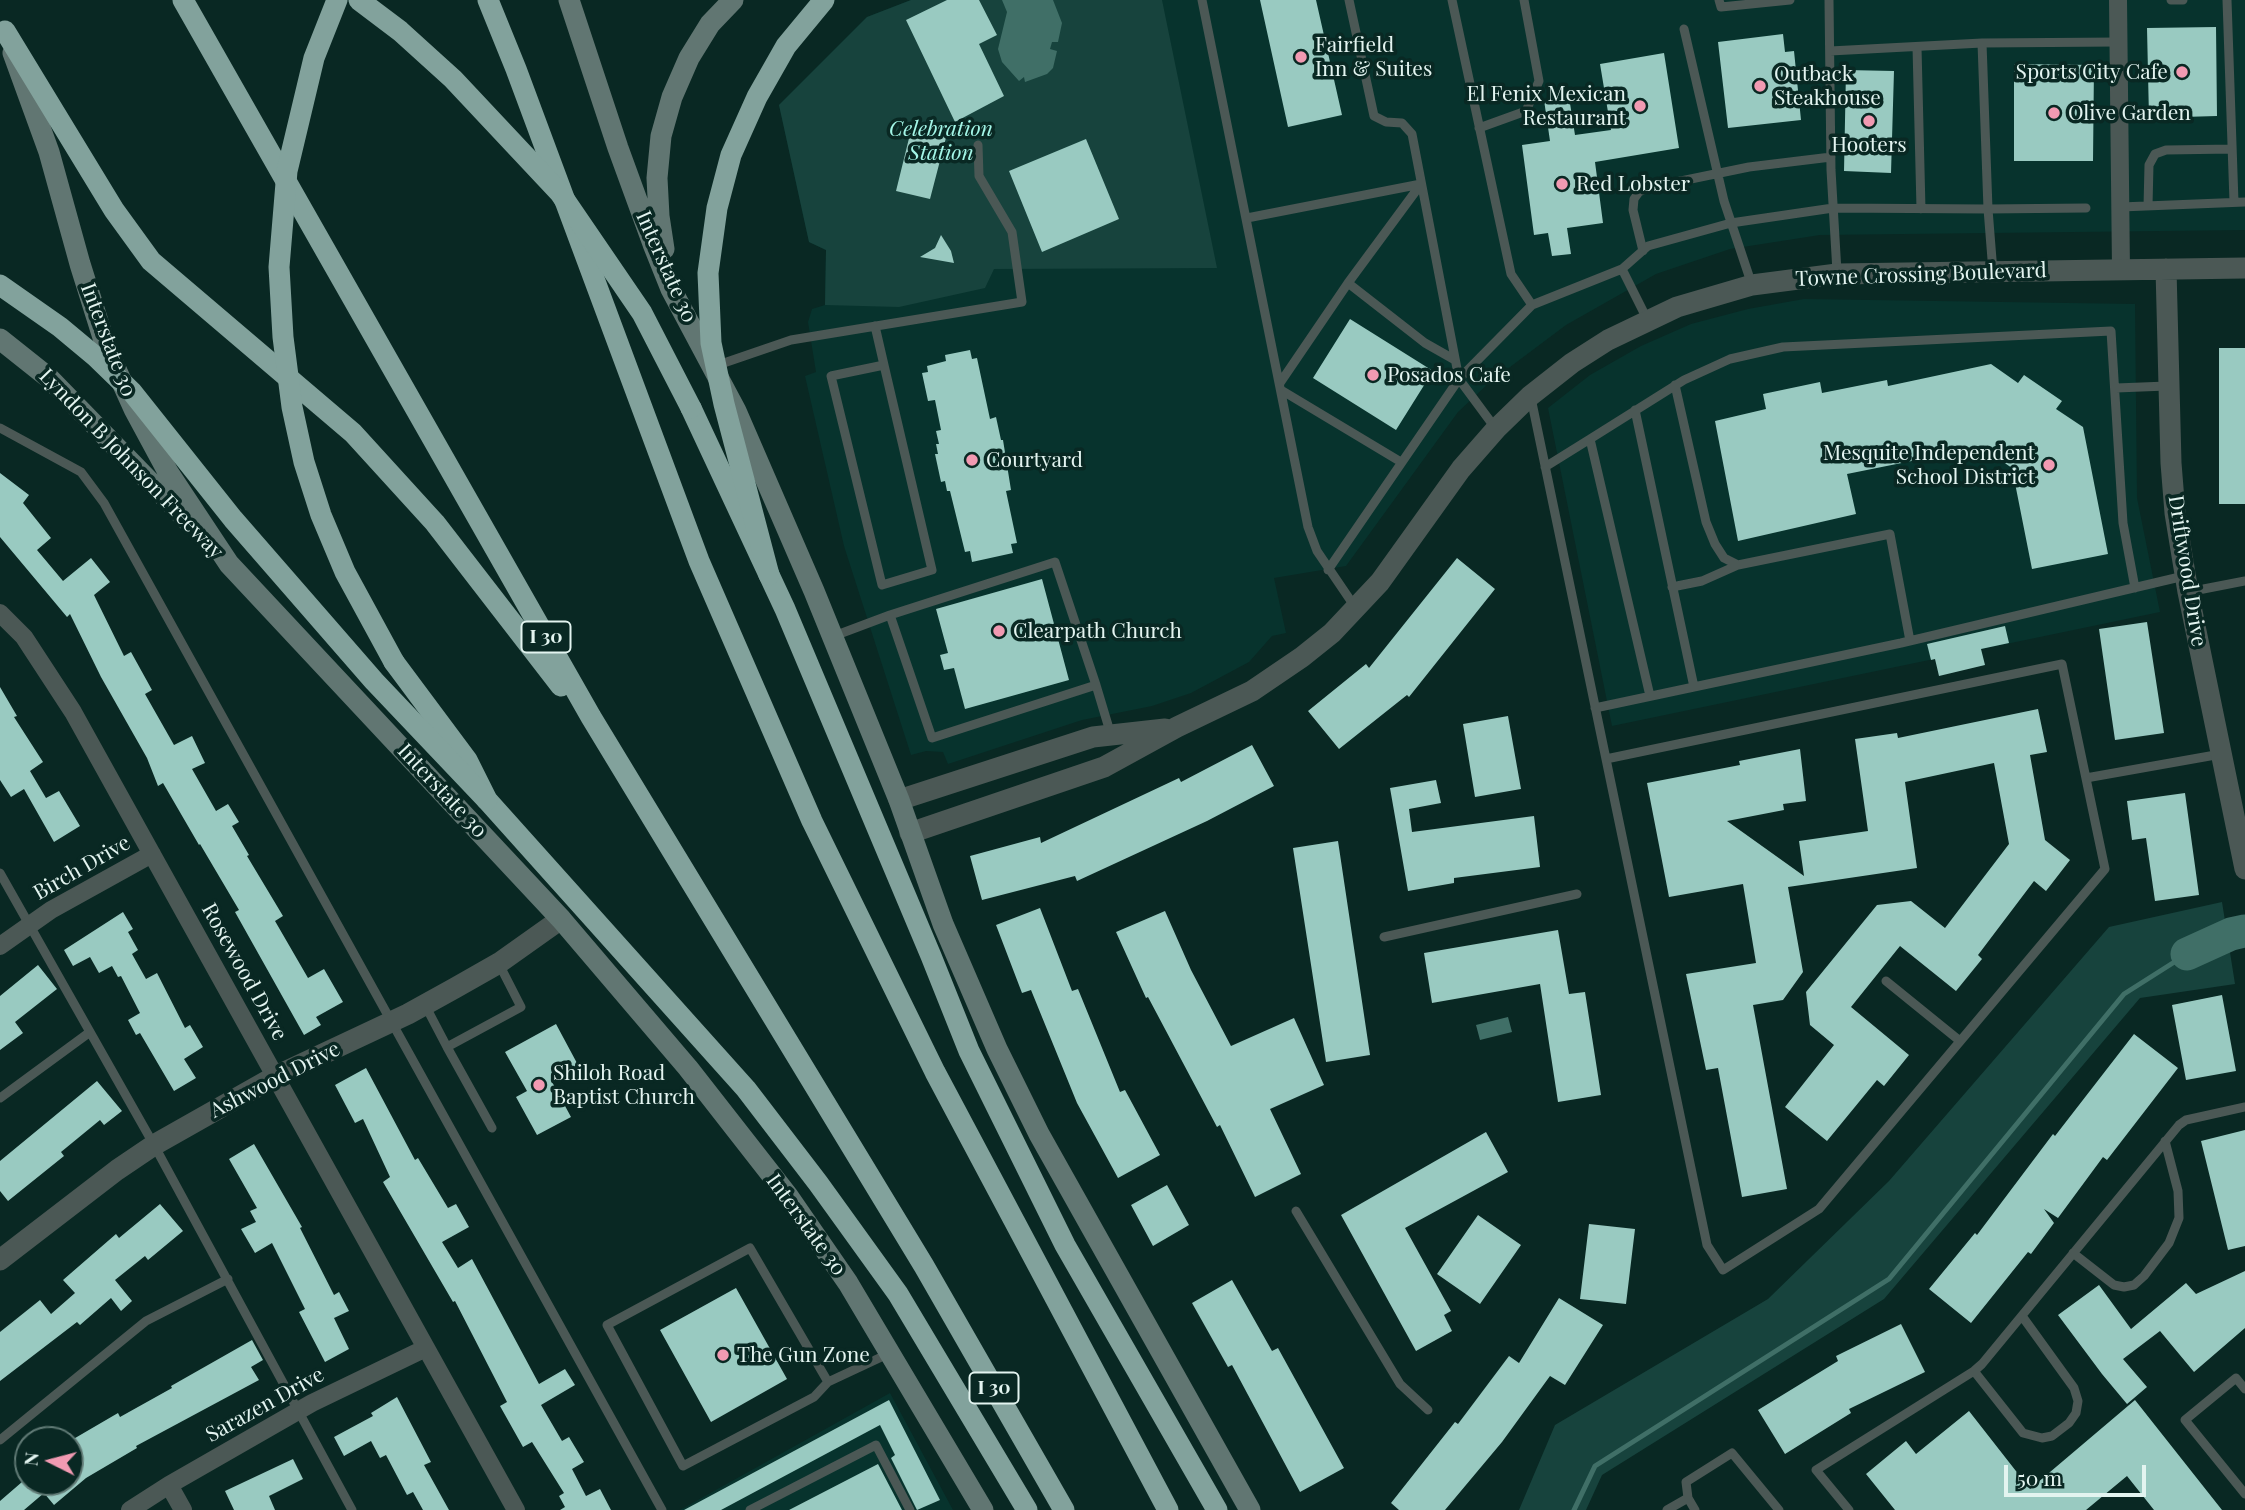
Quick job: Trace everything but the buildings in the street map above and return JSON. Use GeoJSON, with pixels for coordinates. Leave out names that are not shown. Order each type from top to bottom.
{"type":"FeatureCollection","features":[{"type":"Feature","properties":{"kind":"highway","name":"I 30"},"geometry":{"type":"LineString","coordinates":[[183,0],[611,750],[924,1266],[1064,1510]]}},
{"type":"Feature","properties":{"kind":"highway"},"geometry":{"type":"LineString","coordinates":[[337,0],[314,58],[287,171],[279,267],[283,337],[292,407],[304,463],[345,572],[394,662],[467,761],[487,800]]}},
{"type":"Feature","properties":{"kind":"highway"},"geometry":{"type":"LineString","coordinates":[[359,0],[400,31],[453,79],[560,193],[642,313],[691,408],[769,575],[890,857],[969,1051],[1065,1245],[1217,1510]]}},
{"type":"Feature","properties":{"kind":"highway"},"geometry":{"type":"LineString","coordinates":[[488,0],[699,561],[812,821],[935,1072],[1168,1510]]}},
{"type":"Feature","properties":{"kind":"highway"},"geometry":{"type":"LineString","coordinates":[[769,575],[724,404],[711,343],[708,273],[717,208],[731,155],[757,97],[786,46],[824,0]]}},
{"type":"Feature","properties":{"kind":"highway"},"geometry":{"type":"LineString","coordinates":[[2,27],[114,210],[151,261],[353,433],[435,523],[611,750]]}},
{"type":"Feature","properties":{"kind":"highway"},"geometry":{"type":"LineString","coordinates":[[0,285],[60,327],[132,392],[233,519],[374,681],[487,800],[746,1088],[898,1294],[1027,1510]]}},
{"type":"Feature","properties":{"kind":"main road","name":"Interstate 30"},"geometry":{"type":"LineString","coordinates":[[569,0],[618,148],[671,289],[736,411],[899,800],[943,924],[986,1024],[1033,1122],[1250,1510]]}},
{"type":"Feature","properties":{"kind":"main road"},"geometry":{"type":"LineString","coordinates":[[671,289],[659,216],[657,178],[662,136],[672,97],[689,58],[710,24],[733,0]]}},
{"type":"Feature","properties":{"kind":"main road","name":"Interstate 30"},"geometry":{"type":"LineString","coordinates":[[2,27],[49,152],[106,347],[134,409],[168,472],[229,564],[561,919],[688,1068],[788,1196],[848,1283],[983,1510]]}},
{"type":"Feature","properties":{"kind":"main road","name":"Lyndon B Johnson Freeway"},"geometry":{"type":"LineString","coordinates":[[0,339],[49,378],[118,446],[229,564]]}},
{"type":"Feature","properties":{"kind":"street"},"geometry":{"type":"LineString","coordinates":[[2118,0],[2122,270]]}},
{"type":"Feature","properties":{"kind":"street","name":"Towne Crossing Boulevard"},"geometry":{"type":"LineString","coordinates":[[910,834],[1104,767],[1177,727],[1252,691],[1302,657],[1332,633],[1380,582],[1461,468],[1496,429],[1530,396],[1581,357],[1647,320],[1712,295],[1752,285],[1837,274],[2245,268]]}},
{"type":"Feature","properties":{"kind":"street","name":"Driftwood Drive"},"geometry":{"type":"LineString","coordinates":[[2166,269],[2175,513],[2245,869]]}},
{"type":"Feature","properties":{"kind":"street","name":"Rosewood Drive"},"geometry":{"type":"LineString","coordinates":[[0,613],[24,637],[66,702],[516,1510]]}},
{"type":"Feature","properties":{"kind":"street","name":"Towne Crossing Boulevard"},"geometry":{"type":"LineString","coordinates":[[899,800],[1093,737],[1177,727]]}},
{"type":"Feature","properties":{"kind":"street","name":"Birch Drive"},"geometry":{"type":"LineString","coordinates":[[0,946],[51,910],[152,854]]}},
{"type":"Feature","properties":{"kind":"street","name":"Ashwood Drive"},"geometry":{"type":"LineString","coordinates":[[0,1260],[117,1170],[154,1145],[276,1076],[425,1005],[499,963],[561,919]]}},
{"type":"Feature","properties":{"kind":"street","name":"Sarazen Drive"},"geometry":{"type":"LineString","coordinates":[[130,1510],[299,1410],[426,1348]]}},
{"type":"Feature","properties":{"kind":"street"},"geometry":{"type":"LineString","coordinates":[[169,1485],[183,1510]]}},
{"type":"Feature","properties":{"kind":"lane"},"geometry":{"type":"LineString","coordinates":[[1202,0],[1308,527],[1328,570],[1356,609]]}},
{"type":"Feature","properties":{"kind":"lane"},"geometry":{"type":"LineString","coordinates":[[1349,0],[1374,116],[1386,122],[1402,123],[1412,134],[1459,379],[1496,429]]}},
{"type":"Feature","properties":{"kind":"lane"},"geometry":{"type":"LineString","coordinates":[[1452,0],[1511,274],[1532,305]]}},
{"type":"Feature","properties":{"kind":"lane"},"geometry":{"type":"LineString","coordinates":[[1479,128],[1526,111],[1539,81],[1524,0]]}},
{"type":"Feature","properties":{"kind":"lane"},"geometry":{"type":"LineString","coordinates":[[1719,0],[1721,7],[1790,0]]}},
{"type":"Feature","properties":{"kind":"lane"},"geometry":{"type":"LineString","coordinates":[[1829,0],[1831,158],[1837,274]]}},
{"type":"Feature","properties":{"kind":"lane"},"geometry":{"type":"LineString","coordinates":[[2171,0],[2183,0]]}},
{"type":"Feature","properties":{"kind":"lane"},"geometry":{"type":"LineString","coordinates":[[2227,0],[2234,202]]}},
{"type":"Feature","properties":{"kind":"lane"},"geometry":{"type":"LineString","coordinates":[[1684,29],[1717,174],[1752,285]]}},
{"type":"Feature","properties":{"kind":"lane"},"geometry":{"type":"LineString","coordinates":[[1830,51],[1983,43],[2118,41]]}},
{"type":"Feature","properties":{"kind":"lane"},"geometry":{"type":"LineString","coordinates":[[1983,43],[1987,209],[1993,272]]}},
{"type":"Feature","properties":{"kind":"lane"},"geometry":{"type":"LineString","coordinates":[[1917,47],[1921,209]]}},
{"type":"Feature","properties":{"kind":"lane"},"geometry":{"type":"LineString","coordinates":[[713,367],[791,340],[1022,302],[1012,232],[979,176],[978,145]]}},
{"type":"Feature","properties":{"kind":"lane"},"geometry":{"type":"LineString","coordinates":[[2148,206],[2149,166],[2155,154],[2166,150],[2232,149]]}},
{"type":"Feature","properties":{"kind":"lane"},"geometry":{"type":"LineString","coordinates":[[1643,251],[1633,210],[1634,199],[1639,192],[1761,165],[1831,158]]}},
{"type":"Feature","properties":{"kind":"lane"},"geometry":{"type":"LineString","coordinates":[[1247,218],[1422,184]]}},
{"type":"Feature","properties":{"kind":"lane"},"geometry":{"type":"LineString","coordinates":[[1280,386],[1348,283],[1422,184]]}},
{"type":"Feature","properties":{"kind":"lane"},"geometry":{"type":"LineString","coordinates":[[2121,207],[2245,202]]}},
{"type":"Feature","properties":{"kind":"lane"},"geometry":{"type":"LineString","coordinates":[[1328,570],[1459,379],[1532,305],[1622,269],[1648,246],[1731,223],[1833,208],[2086,208]]}},
{"type":"Feature","properties":{"kind":"lane"},"geometry":{"type":"LineString","coordinates":[[1622,269],[1647,320]]}},
{"type":"Feature","properties":{"kind":"lane"},"geometry":{"type":"LineString","coordinates":[[1348,283],[1425,343],[1455,360]]}},
{"type":"Feature","properties":{"kind":"lane"},"geometry":{"type":"LineString","coordinates":[[875,326],[932,570],[882,586],[831,376],[884,365]]}},
{"type":"Feature","properties":{"kind":"lane"},"geometry":{"type":"LineString","coordinates":[[1545,467],[1675,384],[1730,359],[1783,347],[2111,331],[2123,523],[2134,589]]}},
{"type":"Feature","properties":{"kind":"lane"},"geometry":{"type":"LineString","coordinates":[[1675,384],[1706,522],[1724,558],[1738,565]]}},
{"type":"Feature","properties":{"kind":"lane"},"geometry":{"type":"LineString","coordinates":[[1280,386],[1401,462]]}},
{"type":"Feature","properties":{"kind":"lane"},"geometry":{"type":"LineString","coordinates":[[2116,388],[2169,386]]}},
{"type":"Feature","properties":{"kind":"lane"},"geometry":{"type":"LineString","coordinates":[[1530,396],[1707,1245],[1723,1270],[1819,1209],[2105,869],[2062,664],[1606,760]]}},
{"type":"Feature","properties":{"kind":"lane"},"geometry":{"type":"LineString","coordinates":[[1635,410],[1694,687]]}},
{"type":"Feature","properties":{"kind":"lane"},"geometry":{"type":"LineString","coordinates":[[0,428],[81,472],[99,494],[662,1510]]}},
{"type":"Feature","properties":{"kind":"lane"},"geometry":{"type":"LineString","coordinates":[[1590,439],[1650,696]]}},
{"type":"Feature","properties":{"kind":"lane"},"geometry":{"type":"LineString","coordinates":[[1672,587],[1702,581],[1738,565],[1890,534],[1910,640]]}},
{"type":"Feature","properties":{"kind":"lane"},"geometry":{"type":"LineString","coordinates":[[832,637],[890,615],[1055,562],[1111,735]]}},
{"type":"Feature","properties":{"kind":"lane"},"geometry":{"type":"LineString","coordinates":[[1595,708],[2134,589],[2245,581]]}},
{"type":"Feature","properties":{"kind":"lane"},"geometry":{"type":"LineString","coordinates":[[890,615],[932,738],[1096,685]]}},
{"type":"Feature","properties":{"kind":"lane"},"geometry":{"type":"LineString","coordinates":[[2086,778],[2221,754]]}},
{"type":"Feature","properties":{"kind":"lane"},"geometry":{"type":"LineString","coordinates":[[0,873],[154,1145],[352,1510]]}},
{"type":"Feature","properties":{"kind":"lane"},"geometry":{"type":"LineString","coordinates":[[1384,937],[1577,894]]}},
{"type":"Feature","properties":{"kind":"lane"},"geometry":{"type":"LineString","coordinates":[[447,1047],[521,1007],[499,963]]}},
{"type":"Feature","properties":{"kind":"lane"},"geometry":{"type":"LineString","coordinates":[[1885,981],[1960,1041]]}},
{"type":"Feature","properties":{"kind":"lane"},"geometry":{"type":"LineString","coordinates":[[425,1005],[492,1128]]}},
{"type":"Feature","properties":{"kind":"lane"},"geometry":{"type":"LineString","coordinates":[[0,1098],[90,1032]]}},
{"type":"Feature","properties":{"kind":"lane"},"geometry":{"type":"LineString","coordinates":[[1849,1510],[1816,1470],[1974,1371],[2179,1125],[2186,1120],[2245,1107]]}},
{"type":"Feature","properties":{"kind":"lane"},"geometry":{"type":"LineString","coordinates":[[2073,1253],[2114,1285],[2134,1285],[2144,1276],[2169,1244],[2179,1218],[2178,1191],[2165,1141]]}},
{"type":"Feature","properties":{"kind":"lane"},"geometry":{"type":"LineString","coordinates":[[1296,1211],[1400,1384],[1428,1410]]}},
{"type":"Feature","properties":{"kind":"lane"},"geometry":{"type":"LineString","coordinates":[[828,1382],[750,1248],[607,1325],[683,1466],[814,1397],[828,1382],[891,1352]]}},
{"type":"Feature","properties":{"kind":"lane"},"geometry":{"type":"LineString","coordinates":[[0,1440],[146,1321],[228,1279]]}},
{"type":"Feature","properties":{"kind":"lane"},"geometry":{"type":"LineString","coordinates":[[1974,1371],[2023,1433],[2042,1438],[2052,1436],[2069,1423],[2076,1413],[2078,1401],[2074,1388],[2022,1316]]}},
{"type":"Feature","properties":{"kind":"lane"},"geometry":{"type":"LineString","coordinates":[[2245,1389],[2236,1378],[2185,1420],[2245,1494]]}},
{"type":"Feature","properties":{"kind":"lane"},"geometry":{"type":"LineString","coordinates":[[750,1510],[876,1445],[910,1510]]}},
{"type":"Feature","properties":{"kind":"lane"},"geometry":{"type":"LineString","coordinates":[[1695,1510],[1688,1498],[1686,1482],[1732,1453],[1779,1510]]}},
{"type":"Feature","properties":{"kind":"lane"},"geometry":{"type":"LineString","coordinates":[[1667,1510],[1688,1498]]}},
{"type":"Feature","properties":{"kind":"shaded area"},"geometry":{"type":"Polygon","coordinates":[[[911,0],[2245,0],[2245,230],[1820,235],[1730,249],[1656,274],[1566,325],[1490,382],[1458,412],[1346,566],[1274,578],[1286,633],[1272,636],[1249,662],[1191,693],[1152,706],[1082,720],[948,764],[943,752],[926,751],[911,755],[844,546],[805,376],[816,372],[808,322],[812,309],[825,305],[826,250],[809,242],[779,105],[867,17],[911,0]]]}},
{"type":"Feature","properties":{"kind":"shaded area"},"geometry":{"type":"Polygon","coordinates":[[[1002,0],[1053,0],[1062,23],[1058,42],[1052,42],[1050,49],[1057,51],[1053,68],[1047,74],[1025,82],[1024,77],[1019,81],[1002,62],[998,49],[1007,12],[1002,0]]]}},
{"type":"Feature","properties":{"kind":"shaded area"},"geometry":{"type":"Polygon","coordinates":[[[1804,299],[2135,304],[2137,498],[2160,612],[1612,726],[1548,408],[1590,375],[1641,346],[1691,324],[1748,309],[1804,299]]]}},
{"type":"Feature","properties":{"kind":"shaded area"},"geometry":{"type":"Polygon","coordinates":[[[1508,1017],[1512,1032],[1480,1040],[1476,1025],[1508,1017]]]}},
{"type":"Feature","properties":{"kind":"shaded area"},"geometry":{"type":"Polygon","coordinates":[[[890,1393],[953,1510],[680,1510],[890,1393]]]}},
{"type":"Feature","properties":{"kind":"green space","name":"Celebration Station"},"geometry":{"type":"Polygon","coordinates":[[[911,0],[1162,0],[1217,268],[994,269],[985,288],[899,307],[825,305],[826,250],[809,242],[779,105],[867,17],[911,0]]]}},
{"type":"Feature","properties":{"kind":"green space"},"geometry":{"type":"Polygon","coordinates":[[[2222,902],[2235,984],[2140,998],[1884,1299],[1602,1475],[1586,1510],[1519,1510],[1555,1425],[1768,1299],[1889,1181],[2109,927],[2222,902]]]}},
{"type":"Feature","properties":{"kind":"waterway"},"geometry":{"type":"LineString","coordinates":[[2187,954],[2231,934],[2245,931]]}},
{"type":"Feature","properties":{"kind":"waterway"},"geometry":{"type":"LineString","coordinates":[[1574,1510],[1595,1466],[1889,1279],[2124,994],[2187,954]]}},
{"type":"Feature","properties":{"kind":"place","name":"Fairfield Inn & Suites"},"geometry":{"type":"Point","coordinates":[1301,57]}},
{"type":"Feature","properties":{"kind":"place","name":"Sports City Cafe"},"geometry":{"type":"Point","coordinates":[2182,72]}},
{"type":"Feature","properties":{"kind":"place","name":"Outback Steakhouse"},"geometry":{"type":"Point","coordinates":[1760,86]}},
{"type":"Feature","properties":{"kind":"place","name":"El Fenix Mexican Restaurant"},"geometry":{"type":"Point","coordinates":[1640,106]}},
{"type":"Feature","properties":{"kind":"place","name":"Olive Garden"},"geometry":{"type":"Point","coordinates":[2054,113]}},
{"type":"Feature","properties":{"kind":"place","name":"Hooters"},"geometry":{"type":"Point","coordinates":[1869,121]}},
{"type":"Feature","properties":{"kind":"place","name":"Red Lobster"},"geometry":{"type":"Point","coordinates":[1562,184]}},
{"type":"Feature","properties":{"kind":"place","name":"Posados Cafe"},"geometry":{"type":"Point","coordinates":[1373,375]}},
{"type":"Feature","properties":{"kind":"place","name":"Courtyard"},"geometry":{"type":"Point","coordinates":[972,460]}},
{"type":"Feature","properties":{"kind":"place","name":"Mesquite Independent School District"},"geometry":{"type":"Point","coordinates":[2049,465]}},
{"type":"Feature","properties":{"kind":"place","name":"Clearpath Church"},"geometry":{"type":"Point","coordinates":[999,631]}},
{"type":"Feature","properties":{"kind":"place","name":"Shiloh Road Baptist Church"},"geometry":{"type":"Point","coordinates":[539,1085]}},
{"type":"Feature","properties":{"kind":"place","name":"The Gun Zone"},"geometry":{"type":"Point","coordinates":[723,1355]}}]}
